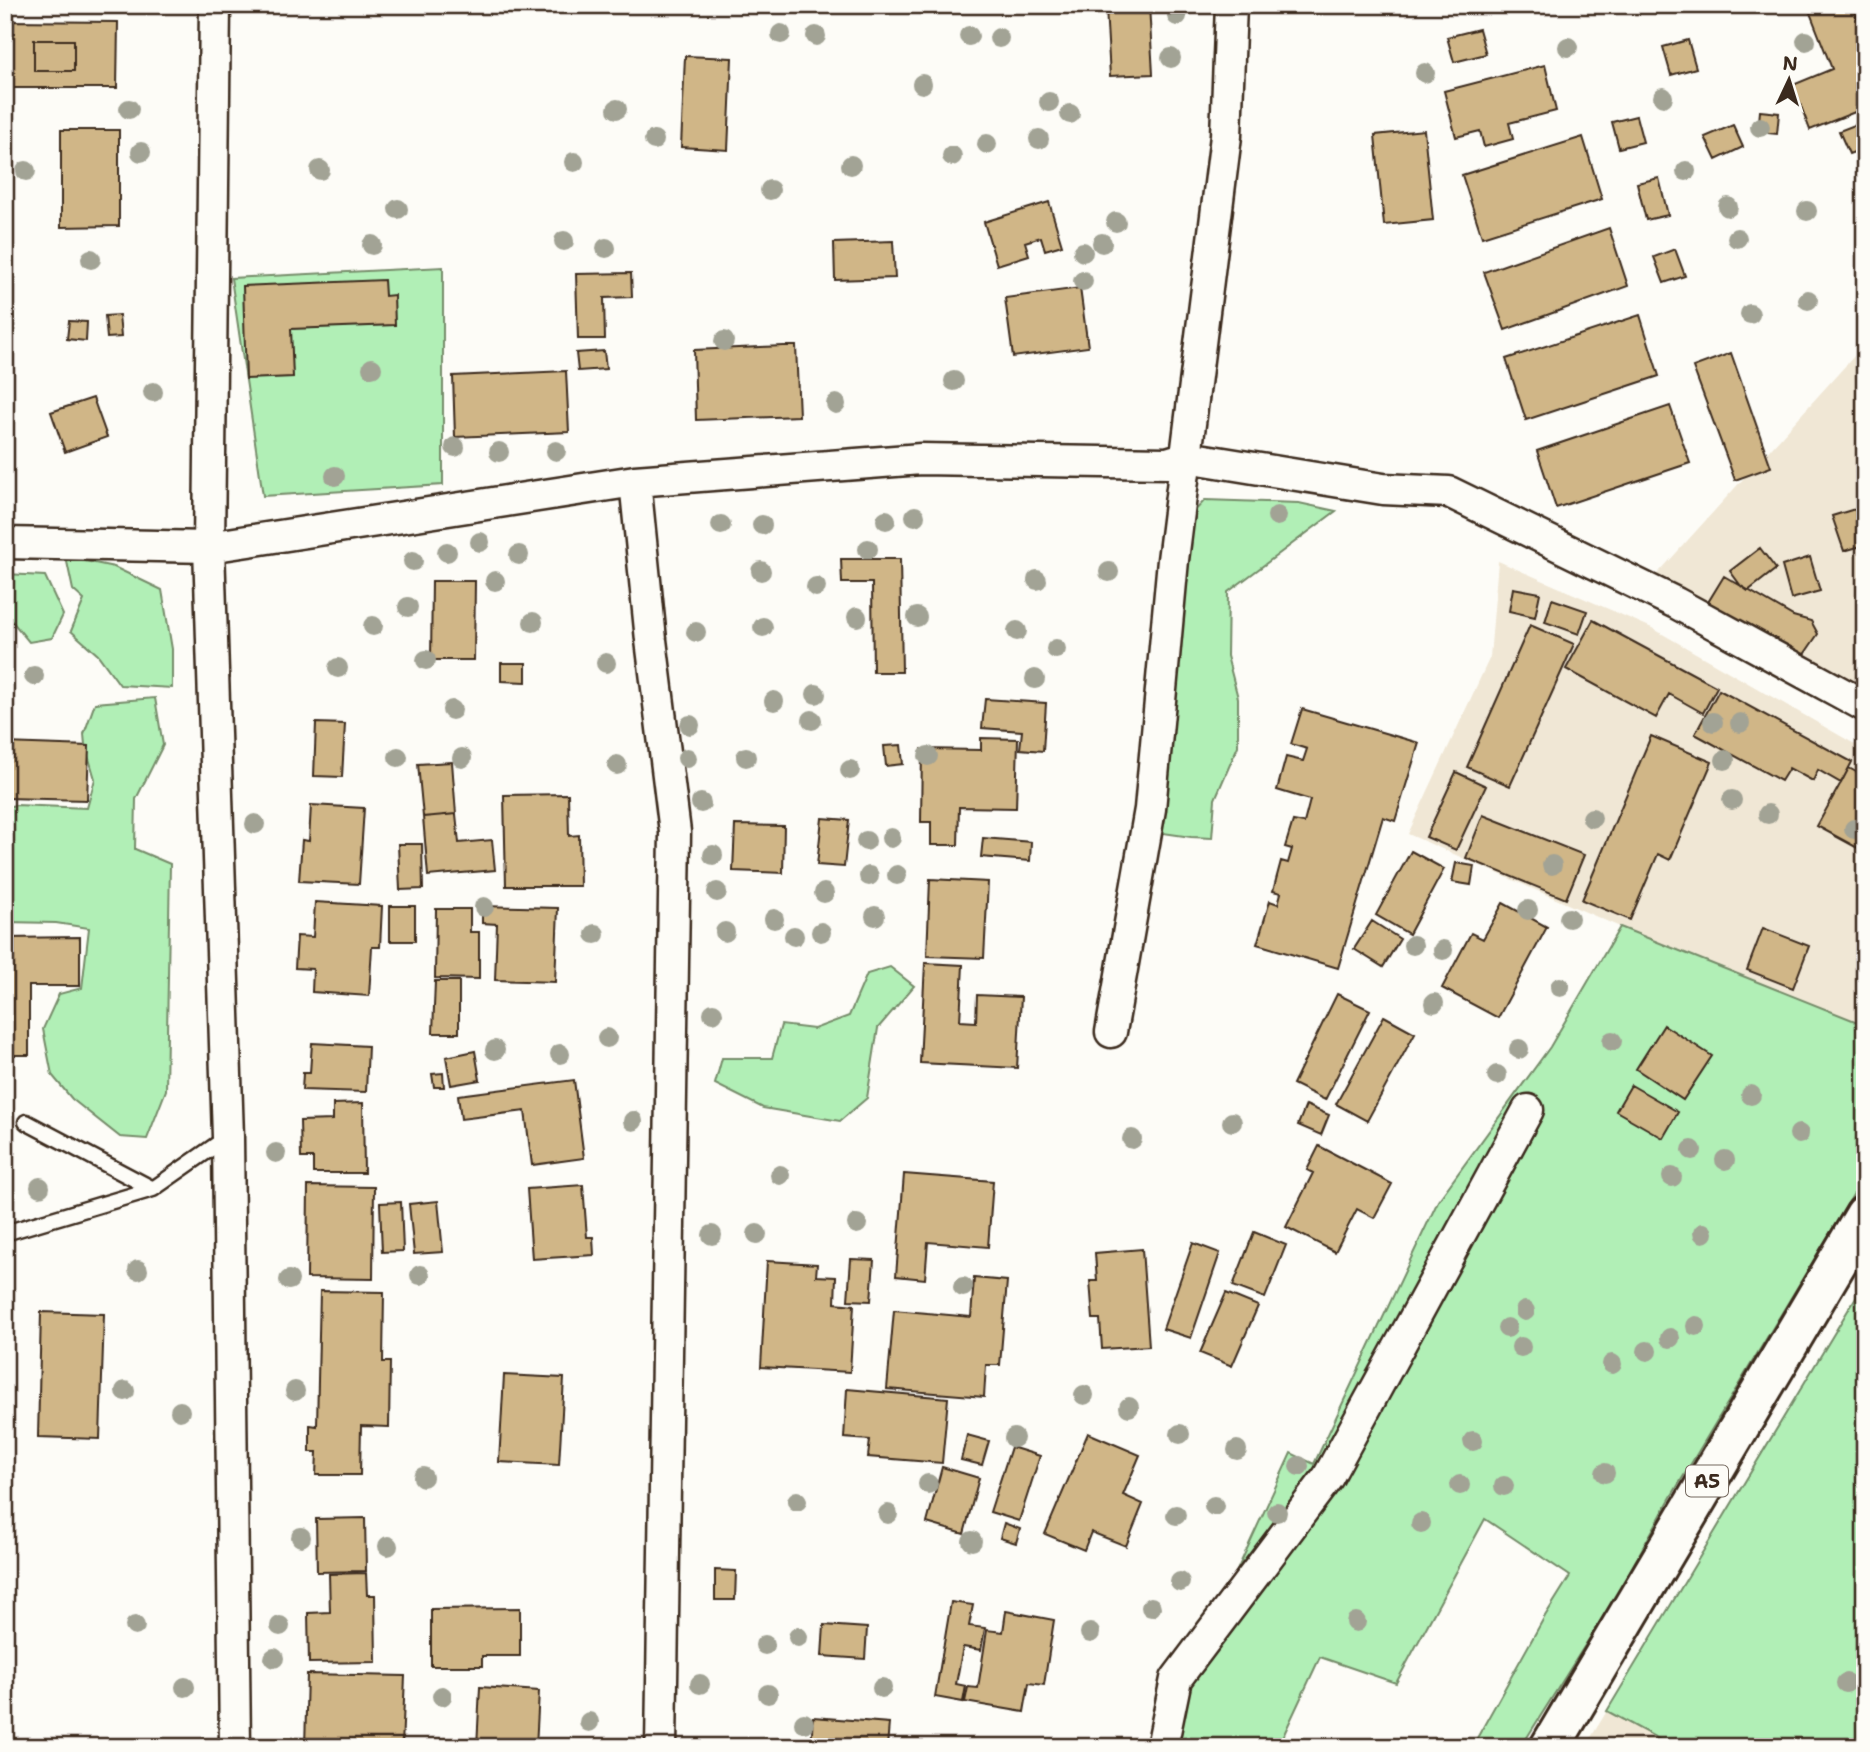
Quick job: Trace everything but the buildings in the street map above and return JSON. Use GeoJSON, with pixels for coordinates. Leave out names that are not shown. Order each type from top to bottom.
{"type":"FeatureCollection","features":[{"type":"Feature","properties":{"kind":"highway","name":"A5"},"geometry":{"type":"LineString","coordinates":[[1550,1747],[1865,1215]]}},
{"type":"Feature","properties":{"kind":"street"},"geometry":{"type":"LineString","coordinates":[[215,5],[209,547],[228,1137],[235,1747]]}},
{"type":"Feature","properties":{"kind":"street"},"geometry":{"type":"LineString","coordinates":[[1111,1032],[1150,809],[1173,561],[1226,136],[1231,5]]}},
{"type":"Feature","properties":{"kind":"street"},"geometry":{"type":"LineString","coordinates":[[5,544],[209,547],[635,481],[921,459],[1167,463],[1187,457],[1383,489],[1449,492],[1676,603],[1865,706]]}},
{"type":"Feature","properties":{"kind":"street"},"geometry":{"type":"LineString","coordinates":[[635,481],[651,640],[676,832],[661,1747]]}},
{"type":"Feature","properties":{"kind":"street"},"geometry":{"type":"LineString","coordinates":[[1162,1747],[1176,1679],[1328,1477],[1528,1110]]}},
{"type":"Feature","properties":{"kind":"lane"},"geometry":{"type":"LineString","coordinates":[[26,1122],[153,1189]]}},
{"type":"Feature","properties":{"kind":"lane"},"geometry":{"type":"LineString","coordinates":[[5,1233],[153,1189],[228,1137]]}},
{"type":"Feature","properties":{"kind":"shaded area"},"geometry":{"type":"Polygon","coordinates":[[[1865,344],[1865,704],[1650,582],[1865,344]]]}},
{"type":"Feature","properties":{"kind":"shaded area"},"geometry":{"type":"Polygon","coordinates":[[[1498,561],[1652,628],[1865,750],[1865,1025],[1620,927],[1408,834],[1490,657],[1498,561]]]}},
{"type":"Feature","properties":{"kind":"shaded area"},"geometry":{"type":"Polygon","coordinates":[[[1607,1711],[1673,1747],[1585,1747],[1607,1711]]]}},
{"type":"Feature","properties":{"kind":"green space"},"geometry":{"type":"Polygon","coordinates":[[[443,267],[443,485],[263,496],[231,278],[443,267]]]}},
{"type":"Feature","properties":{"kind":"green space"},"geometry":{"type":"Polygon","coordinates":[[[1205,500],[1299,503],[1336,511],[1228,592],[1227,656],[1238,698],[1238,746],[1215,799],[1212,838],[1156,832],[1178,529],[1205,500]]]}},
{"type":"Feature","properties":{"kind":"green space"},"geometry":{"type":"Polygon","coordinates":[[[66,557],[114,567],[162,590],[172,649],[172,688],[120,685],[98,655],[71,631],[84,600],[73,590],[66,557]]]}},
{"type":"Feature","properties":{"kind":"green space"},"geometry":{"type":"Polygon","coordinates":[[[5,574],[45,576],[63,615],[52,638],[29,642],[12,621],[5,619],[5,574]]]}},
{"type":"Feature","properties":{"kind":"green space"},"geometry":{"type":"Polygon","coordinates":[[[155,698],[163,745],[136,799],[135,849],[170,864],[166,1090],[147,1139],[120,1137],[72,1099],[52,1075],[43,1029],[59,994],[82,988],[89,928],[56,923],[5,922],[5,807],[16,805],[87,808],[95,779],[84,734],[95,703],[155,698]]]}},
{"type":"Feature","properties":{"kind":"green space"},"geometry":{"type":"Polygon","coordinates":[[[1620,927],[1865,1025],[1865,1175],[1671,1497],[1616,1596],[1521,1747],[1472,1747],[1570,1576],[1485,1519],[1396,1683],[1320,1657],[1278,1747],[1178,1747],[1189,1675],[1291,1453],[1314,1464],[1438,1201],[1550,1047],[1620,927]]]}},
{"type":"Feature","properties":{"kind":"green space"},"geometry":{"type":"Polygon","coordinates":[[[890,967],[914,986],[878,1028],[867,1098],[840,1121],[763,1108],[715,1084],[722,1058],[772,1058],[781,1025],[814,1029],[849,1016],[867,974],[890,967]]]}},
{"type":"Feature","properties":{"kind":"green space"},"geometry":{"type":"Polygon","coordinates":[[[1865,1282],[1865,1747],[1673,1747],[1607,1711],[1865,1282]]]}}]}
